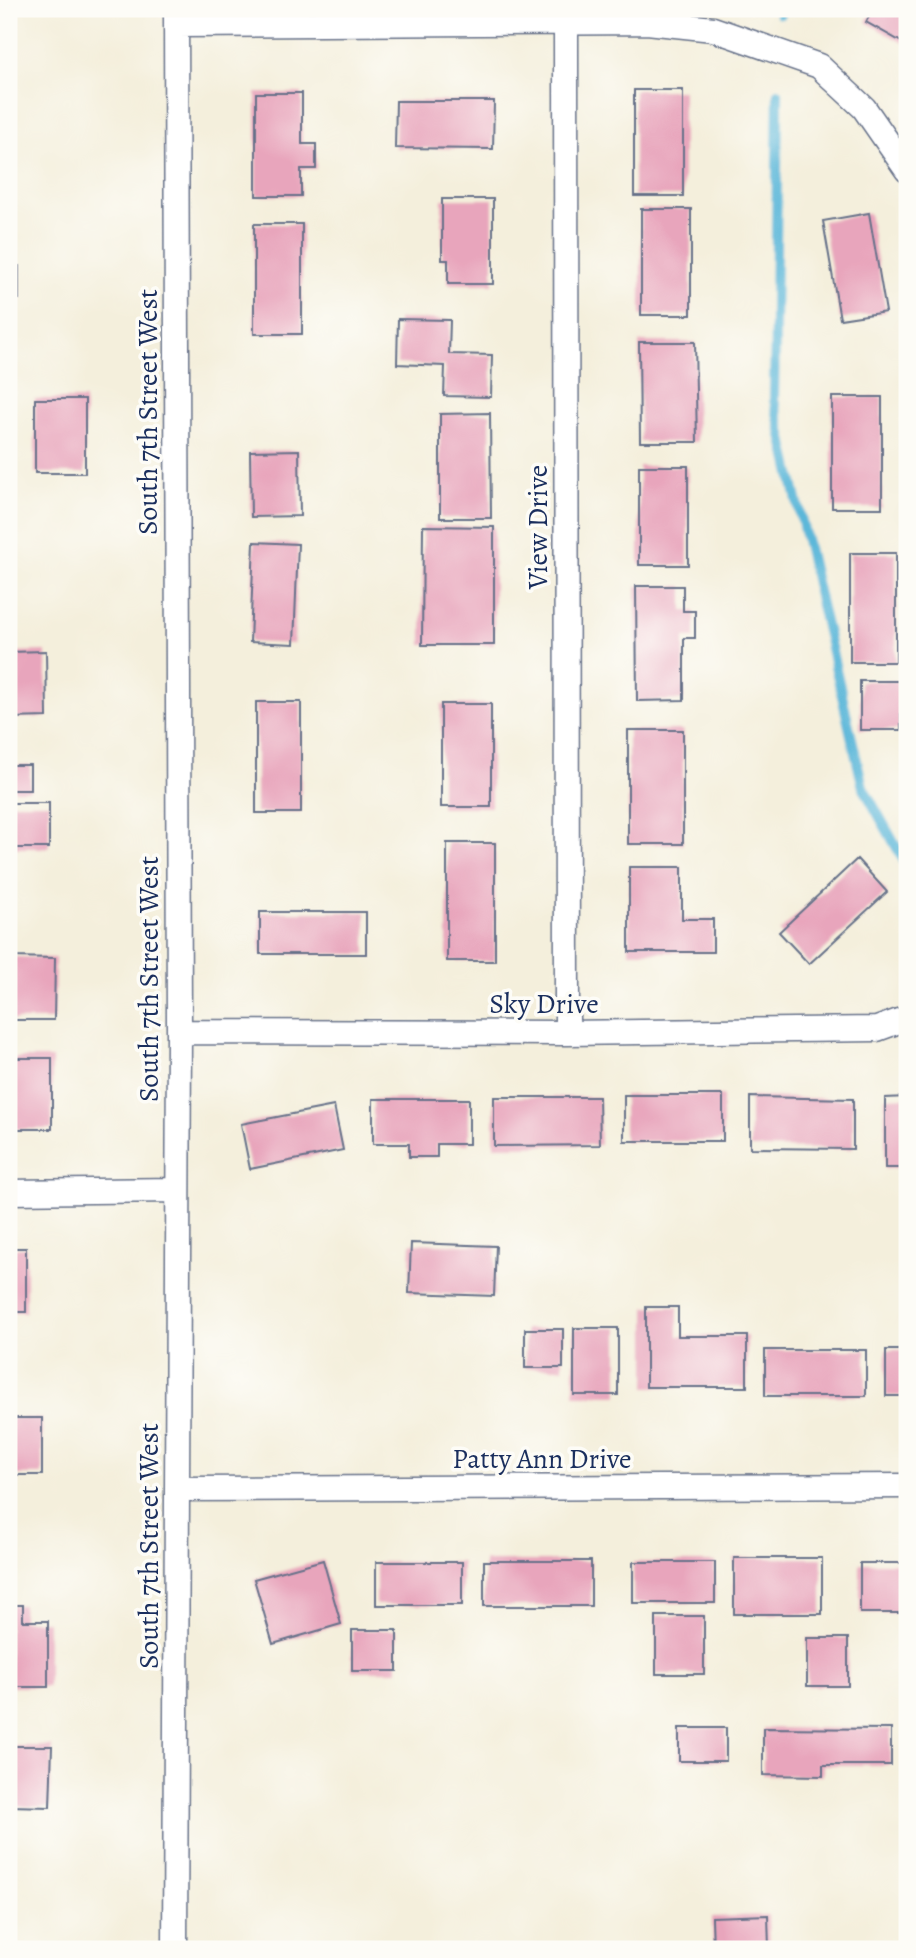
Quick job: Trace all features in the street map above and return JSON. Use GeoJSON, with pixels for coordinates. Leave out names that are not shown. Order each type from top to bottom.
{"type":"FeatureCollection","features":[{"type":"Feature","properties":{"kind":"street"},"geometry":{"type":"LineString","coordinates":[[176,17],[647,22],[713,29],[819,66],[864,108],[907,170]]}},
{"type":"Feature","properties":{"kind":"street","name":"South 7th Street West"},"geometry":{"type":"LineString","coordinates":[[176,17],[179,1032],[176,1949]]}},
{"type":"Feature","properties":{"kind":"street","name":"View Drive"},"geometry":{"type":"LineString","coordinates":[[566,22],[567,1033]]}},
{"type":"Feature","properties":{"kind":"street","name":"Sky Drive"},"geometry":{"type":"LineString","coordinates":[[179,1032],[567,1033],[877,1029],[907,1018]]}},
{"type":"Feature","properties":{"kind":"street"},"geometry":{"type":"LineString","coordinates":[[9,1192],[177,1190]]}},
{"type":"Feature","properties":{"kind":"street","name":"Patty Ann Drive"},"geometry":{"type":"LineString","coordinates":[[177,1489],[907,1486]]}},
{"type":"Feature","properties":{"kind":"building"},"geometry":{"type":"Polygon","coordinates":[[[873,9],[907,9],[907,45],[866,22],[873,9]]]}},
{"type":"Feature","properties":{"kind":"building"},"geometry":{"type":"Polygon","coordinates":[[[634,90],[683,90],[683,196],[634,196],[634,90]]]}},
{"type":"Feature","properties":{"kind":"building"},"geometry":{"type":"Polygon","coordinates":[[[256,93],[302,93],[302,144],[316,144],[316,169],[301,169],[301,196],[256,196],[256,93]]]}},
{"type":"Feature","properties":{"kind":"building"},"geometry":{"type":"Polygon","coordinates":[[[396,101],[494,101],[493,149],[395,148],[396,101]]]}},
{"type":"Feature","properties":{"kind":"building"},"geometry":{"type":"Polygon","coordinates":[[[442,199],[493,199],[493,284],[448,284],[448,260],[442,260],[442,199]]]}},
{"type":"Feature","properties":{"kind":"building"},"geometry":{"type":"Polygon","coordinates":[[[641,209],[691,209],[691,315],[641,315],[641,209]]]}},
{"type":"Feature","properties":{"kind":"building"},"geometry":{"type":"Polygon","coordinates":[[[869,213],[886,312],[840,319],[823,221],[869,213]]]}},
{"type":"Feature","properties":{"kind":"building"},"geometry":{"type":"Polygon","coordinates":[[[254,224],[302,224],[302,334],[254,334],[254,224]]]}},
{"type":"Feature","properties":{"kind":"building"},"geometry":{"type":"Polygon","coordinates":[[[9,266],[19,266],[19,299],[9,299],[9,266]]]}},
{"type":"Feature","properties":{"kind":"building"},"geometry":{"type":"Polygon","coordinates":[[[398,319],[450,320],[449,354],[492,355],[491,397],[444,396],[445,366],[397,364],[398,319]]]}},
{"type":"Feature","properties":{"kind":"building"},"geometry":{"type":"Polygon","coordinates":[[[639,342],[695,342],[697,442],[640,442],[639,342]]]}},
{"type":"Feature","properties":{"kind":"building"},"geometry":{"type":"Polygon","coordinates":[[[832,397],[882,397],[882,508],[832,508],[832,397]]]}},
{"type":"Feature","properties":{"kind":"building"},"geometry":{"type":"Polygon","coordinates":[[[35,399],[85,399],[85,473],[35,473],[35,399]]]}},
{"type":"Feature","properties":{"kind":"building"},"geometry":{"type":"Polygon","coordinates":[[[490,413],[491,518],[440,518],[440,414],[490,413]]]}},
{"type":"Feature","properties":{"kind":"building"},"geometry":{"type":"Polygon","coordinates":[[[299,450],[300,516],[251,517],[250,451],[299,450]]]}},
{"type":"Feature","properties":{"kind":"building"},"geometry":{"type":"Polygon","coordinates":[[[639,466],[688,466],[688,565],[639,565],[639,466]]]}},
{"type":"Feature","properties":{"kind":"building"},"geometry":{"type":"Polygon","coordinates":[[[423,526],[494,527],[494,645],[422,645],[423,526]]]}},
{"type":"Feature","properties":{"kind":"building"},"geometry":{"type":"Polygon","coordinates":[[[254,542],[298,544],[294,644],[250,642],[254,542]]]}},
{"type":"Feature","properties":{"kind":"building"},"geometry":{"type":"Polygon","coordinates":[[[850,553],[896,553],[896,662],[850,662],[850,553]]]}},
{"type":"Feature","properties":{"kind":"building"},"geometry":{"type":"Polygon","coordinates":[[[636,586],[683,586],[683,611],[695,611],[695,638],[684,638],[684,700],[637,701],[636,586]]]}},
{"type":"Feature","properties":{"kind":"building"},"geometry":{"type":"Polygon","coordinates":[[[46,651],[47,717],[9,718],[9,652],[46,651]]]}},
{"type":"Feature","properties":{"kind":"building"},"geometry":{"type":"Polygon","coordinates":[[[860,681],[901,681],[901,730],[860,730],[860,681]]]}},
{"type":"Feature","properties":{"kind":"building"},"geometry":{"type":"Polygon","coordinates":[[[256,702],[301,702],[301,813],[256,813],[256,702]]]}},
{"type":"Feature","properties":{"kind":"building"},"geometry":{"type":"Polygon","coordinates":[[[441,704],[491,704],[491,807],[441,807],[441,704]]]}},
{"type":"Feature","properties":{"kind":"building"},"geometry":{"type":"Polygon","coordinates":[[[628,730],[683,730],[683,844],[628,844],[628,730]]]}},
{"type":"Feature","properties":{"kind":"building"},"geometry":{"type":"Polygon","coordinates":[[[9,765],[30,765],[30,790],[9,790],[9,765]]]}},
{"type":"Feature","properties":{"kind":"building"},"geometry":{"type":"Polygon","coordinates":[[[9,803],[49,803],[49,848],[9,848],[9,803]]]}},
{"type":"Feature","properties":{"kind":"building"},"geometry":{"type":"Polygon","coordinates":[[[447,843],[495,843],[495,961],[447,961],[447,843]]]}},
{"type":"Feature","properties":{"kind":"building"},"geometry":{"type":"Polygon","coordinates":[[[857,859],[887,892],[809,964],[779,932],[857,859]]]}},
{"type":"Feature","properties":{"kind":"building"},"geometry":{"type":"Polygon","coordinates":[[[629,867],[682,867],[682,919],[713,919],[713,952],[629,952],[629,867]]]}},
{"type":"Feature","properties":{"kind":"building"},"geometry":{"type":"Polygon","coordinates":[[[260,912],[366,912],[366,954],[260,954],[260,912]]]}},
{"type":"Feature","properties":{"kind":"building"},"geometry":{"type":"Polygon","coordinates":[[[9,918],[12,918],[12,957],[55,958],[54,1020],[9,1020],[9,918]]]}},
{"type":"Feature","properties":{"kind":"building"},"geometry":{"type":"Polygon","coordinates":[[[9,1058],[52,1058],[52,1129],[9,1129],[9,1058]]]}},
{"type":"Feature","properties":{"kind":"building"},"geometry":{"type":"Polygon","coordinates":[[[624,1095],[723,1095],[723,1141],[624,1141],[624,1095]]]}},
{"type":"Feature","properties":{"kind":"building"},"geometry":{"type":"Polygon","coordinates":[[[494,1097],[599,1097],[600,1145],[494,1146],[494,1097]]]}},
{"type":"Feature","properties":{"kind":"building"},"geometry":{"type":"Polygon","coordinates":[[[750,1097],[853,1099],[853,1149],[750,1148],[750,1097]]]}},
{"type":"Feature","properties":{"kind":"building"},"geometry":{"type":"Polygon","coordinates":[[[907,1097],[907,1190],[902,1190],[902,1168],[885,1168],[885,1098],[907,1097]]]}},
{"type":"Feature","properties":{"kind":"building"},"geometry":{"type":"Polygon","coordinates":[[[373,1099],[469,1099],[469,1144],[437,1144],[437,1157],[409,1157],[409,1144],[373,1144],[373,1099]]]}},
{"type":"Feature","properties":{"kind":"building"},"geometry":{"type":"Polygon","coordinates":[[[334,1106],[343,1150],[250,1169],[241,1124],[334,1106]]]}},
{"type":"Feature","properties":{"kind":"building"},"geometry":{"type":"Polygon","coordinates":[[[411,1243],[496,1246],[494,1296],[409,1293],[411,1243]]]}},
{"type":"Feature","properties":{"kind":"building"},"geometry":{"type":"Polygon","coordinates":[[[9,1248],[26,1248],[26,1312],[9,1312],[9,1248]]]}},
{"type":"Feature","properties":{"kind":"building"},"geometry":{"type":"Polygon","coordinates":[[[646,1307],[678,1307],[678,1336],[747,1336],[747,1387],[646,1387],[646,1307]]]}},
{"type":"Feature","properties":{"kind":"building"},"geometry":{"type":"Polygon","coordinates":[[[574,1328],[618,1328],[618,1395],[574,1395],[574,1328]]]}},
{"type":"Feature","properties":{"kind":"building"},"geometry":{"type":"Polygon","coordinates":[[[525,1329],[563,1329],[563,1368],[525,1368],[525,1329]]]}},
{"type":"Feature","properties":{"kind":"building"},"geometry":{"type":"Polygon","coordinates":[[[765,1350],[866,1350],[866,1396],[765,1396],[765,1350]]]}},
{"type":"Feature","properties":{"kind":"building"},"geometry":{"type":"Polygon","coordinates":[[[886,1350],[907,1350],[907,1396],[886,1396],[886,1350]]]}},
{"type":"Feature","properties":{"kind":"building"},"geometry":{"type":"Polygon","coordinates":[[[9,1418],[42,1418],[42,1475],[9,1475],[9,1418]]]}},
{"type":"Feature","properties":{"kind":"building"},"geometry":{"type":"Polygon","coordinates":[[[734,1558],[822,1558],[822,1614],[734,1614],[734,1558]]]}},
{"type":"Feature","properties":{"kind":"building"},"geometry":{"type":"Polygon","coordinates":[[[323,1560],[341,1624],[273,1644],[254,1579],[323,1560]]]}},
{"type":"Feature","properties":{"kind":"building"},"geometry":{"type":"Polygon","coordinates":[[[484,1561],[591,1561],[591,1606],[484,1606],[484,1561]]]}},
{"type":"Feature","properties":{"kind":"building"},"geometry":{"type":"Polygon","coordinates":[[[376,1562],[462,1562],[462,1605],[376,1605],[376,1562]]]}},
{"type":"Feature","properties":{"kind":"building"},"geometry":{"type":"Polygon","coordinates":[[[633,1562],[715,1562],[715,1603],[633,1603],[633,1562]]]}},
{"type":"Feature","properties":{"kind":"building"},"geometry":{"type":"Polygon","coordinates":[[[860,1563],[907,1563],[907,1613],[860,1613],[860,1563]]]}},
{"type":"Feature","properties":{"kind":"building"},"geometry":{"type":"Polygon","coordinates":[[[9,1605],[23,1605],[23,1621],[48,1621],[48,1687],[9,1687],[9,1605]]]}},
{"type":"Feature","properties":{"kind":"building"},"geometry":{"type":"Polygon","coordinates":[[[656,1616],[704,1616],[704,1674],[656,1674],[656,1616]]]}},
{"type":"Feature","properties":{"kind":"building"},"geometry":{"type":"Polygon","coordinates":[[[352,1630],[397,1630],[397,1671],[352,1671],[352,1630]]]}},
{"type":"Feature","properties":{"kind":"building"},"geometry":{"type":"Polygon","coordinates":[[[807,1638],[848,1638],[848,1686],[807,1686],[807,1638]]]}},
{"type":"Feature","properties":{"kind":"building"},"geometry":{"type":"Polygon","coordinates":[[[679,1728],[726,1728],[726,1761],[679,1761],[679,1728]]]}},
{"type":"Feature","properties":{"kind":"building"},"geometry":{"type":"Polygon","coordinates":[[[763,1728],[891,1729],[891,1765],[823,1765],[823,1776],[763,1775],[763,1728]]]}},
{"type":"Feature","properties":{"kind":"building"},"geometry":{"type":"Polygon","coordinates":[[[9,1746],[52,1746],[50,1807],[9,1806],[9,1746]]]}},
{"type":"Feature","properties":{"kind":"building"},"geometry":{"type":"Polygon","coordinates":[[[768,1915],[769,1949],[713,1949],[712,1917],[768,1915]]]}},
{"type":"Feature","properties":{"kind":"waterway"},"geometry":{"type":"LineString","coordinates":[[780,14],[781,9]]}},
{"type":"Feature","properties":{"kind":"waterway"},"geometry":{"type":"LineString","coordinates":[[778,93],[774,400],[863,787],[907,866]]}}]}
